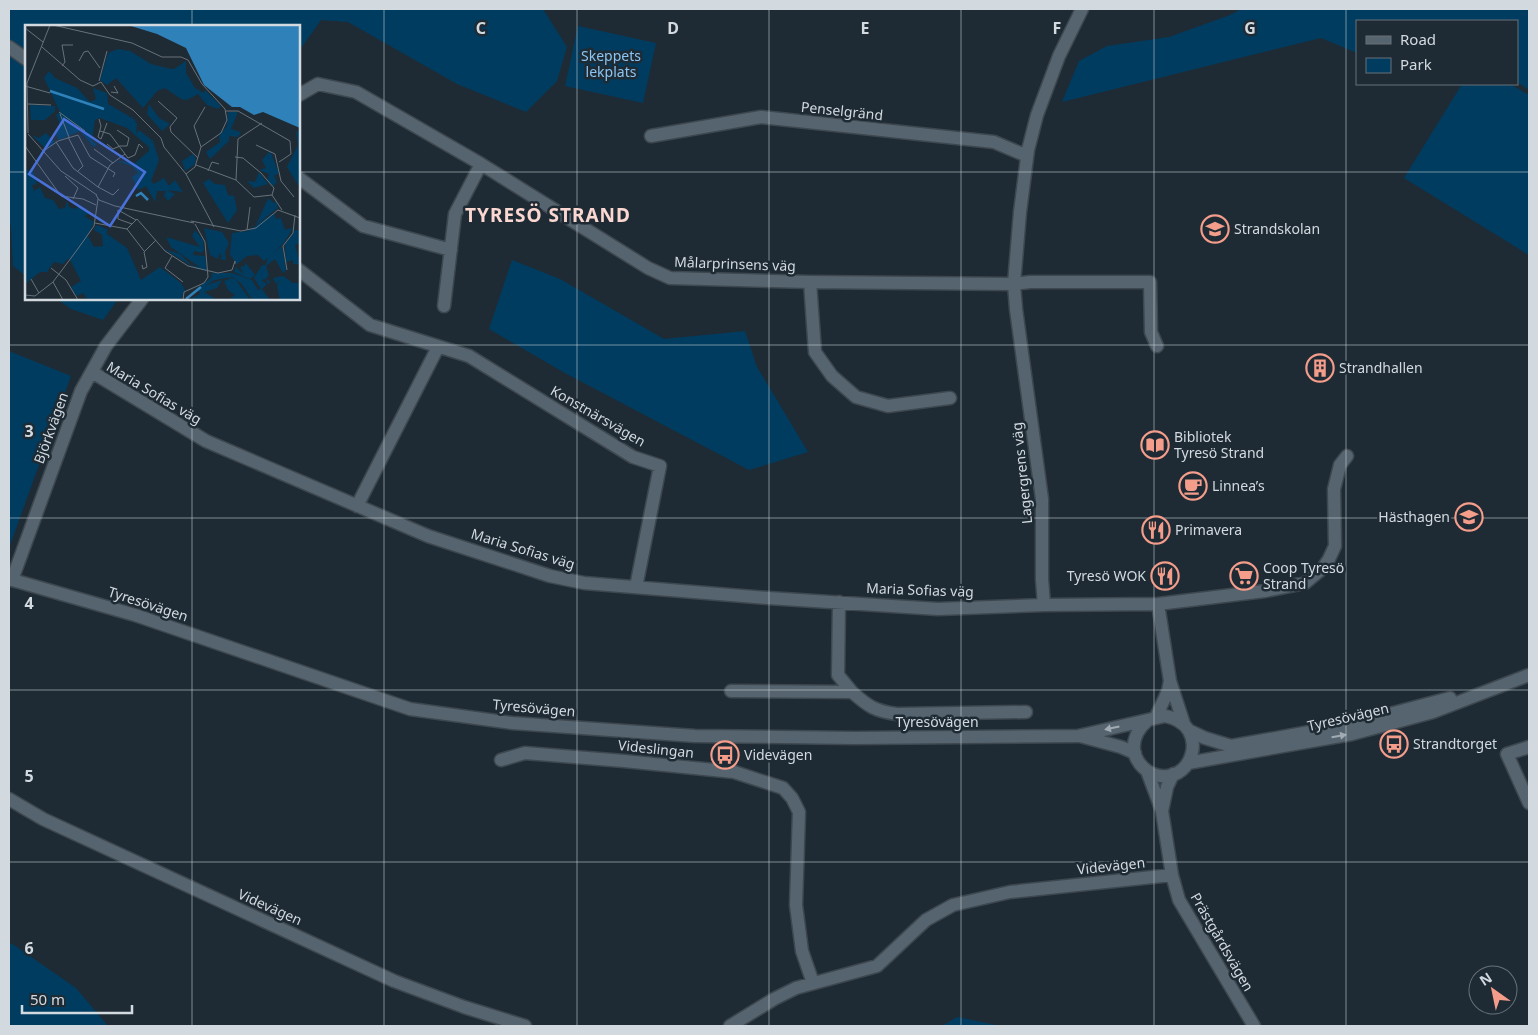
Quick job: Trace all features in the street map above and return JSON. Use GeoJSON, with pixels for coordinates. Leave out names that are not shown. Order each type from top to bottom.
{"type":"FeatureCollection","features":[{"type":"Feature","properties":{"kind":"street","name":"Lagergrens väg"},"geometry":{"type":"LineString","coordinates":[[1044,606],[1042,499],[1014,284],[1020,212],[1028,150],[1037,115],[1059,56],[1082,9]]}},
{"type":"Feature","properties":{"kind":"street"},"geometry":{"type":"LineString","coordinates":[[9,47],[25,58]]}},
{"type":"Feature","properties":{"kind":"street","name":"Målarprinsens väg"},"geometry":{"type":"LineString","coordinates":[[300,94],[318,84],[356,92],[481,164],[648,268],[670,278],[810,282],[1014,284]]}},
{"type":"Feature","properties":{"kind":"street","name":"Penselgränd"},"geometry":{"type":"LineString","coordinates":[[651,136],[761,117],[994,142],[1027,156]]}},
{"type":"Feature","properties":{"kind":"street"},"geometry":{"type":"LineString","coordinates":[[444,306],[455,214],[481,164]]}},
{"type":"Feature","properties":{"kind":"street"},"geometry":{"type":"LineString","coordinates":[[300,179],[363,226],[451,250]]}},
{"type":"Feature","properties":{"kind":"street","name":"Konstnärsvägen"},"geometry":{"type":"LineString","coordinates":[[300,271],[370,325],[469,356],[633,457],[660,466],[636,587]]}},
{"type":"Feature","properties":{"kind":"street","name":"Målarprinsens väg"},"geometry":{"type":"LineString","coordinates":[[810,282],[815,352],[832,376],[856,397],[888,406],[950,398]]}},
{"type":"Feature","properties":{"kind":"street"},"geometry":{"type":"LineString","coordinates":[[1014,284],[1030,282],[1150,282],[1151,332],[1157,346]]}},
{"type":"Feature","properties":{"kind":"street","name":"Björkvägen"},"geometry":{"type":"LineString","coordinates":[[10,580],[81,391],[106,346],[141,300]]}},
{"type":"Feature","properties":{"kind":"street"},"geometry":{"type":"LineString","coordinates":[[357,506],[438,347]]}},
{"type":"Feature","properties":{"kind":"street","name":"Maria Sofias väg"},"geometry":{"type":"LineString","coordinates":[[92,372],[206,441],[428,536],[550,576],[584,583],[938,609],[1044,606]]}},
{"type":"Feature","properties":{"kind":"street"},"geometry":{"type":"LineString","coordinates":[[1044,606],[1158,604],[1298,586],[1305,583],[1329,559],[1335,546],[1334,489],[1340,465],[1346,456]]}},
{"type":"Feature","properties":{"kind":"street","name":"Tyresövägen"},"geometry":{"type":"LineString","coordinates":[[10,580],[135,615],[410,709],[512,722],[695,736],[865,738],[1078,736],[1165,716],[1174,718],[1205,738],[1231,746],[1348,725],[1510,682]]}},
{"type":"Feature","properties":{"kind":"street"},"geometry":{"type":"LineString","coordinates":[[839,602],[838,675],[852,692],[878,712],[897,714],[1026,712]]}},
{"type":"Feature","properties":{"kind":"street"},"geometry":{"type":"LineString","coordinates":[[1158,604],[1170,681],[1194,741],[1193,751],[1188,763]]}},
{"type":"Feature","properties":{"kind":"street","name":"Tyresövägen"},"geometry":{"type":"LineString","coordinates":[[1173,774],[1181,770],[1188,763],[1352,734],[1433,712],[1529,675]]}},
{"type":"Feature","properties":{"kind":"street"},"geometry":{"type":"LineString","coordinates":[[1134,754],[1135,736],[1140,727],[1152,719],[1168,691],[1170,681]]}},
{"type":"Feature","properties":{"kind":"street"},"geometry":{"type":"LineString","coordinates":[[731,691],[852,692]]}},
{"type":"Feature","properties":{"kind":"street","name":"Tyresövägen"},"geometry":{"type":"LineString","coordinates":[[1078,736],[1121,747],[1134,754],[1147,771]]}},
{"type":"Feature","properties":{"kind":"street"},"geometry":{"type":"LineString","coordinates":[[1529,747],[1508,754],[1529,803]]}},
{"type":"Feature","properties":{"kind":"street","name":"Videslingan"},"geometry":{"type":"LineString","coordinates":[[501,760],[525,753],[734,772],[783,788],[792,798],[799,812],[796,905],[802,951],[813,983]]}},
{"type":"Feature","properties":{"kind":"street"},"geometry":{"type":"LineString","coordinates":[[1147,771],[1164,776],[1173,774]]}},
{"type":"Feature","properties":{"kind":"street","name":"Prästgårdsvägen"},"geometry":{"type":"LineString","coordinates":[[1147,771],[1162,811],[1178,900],[1254,1026]]}},
{"type":"Feature","properties":{"kind":"street","name":"Prästgårdsvägen"},"geometry":{"type":"LineString","coordinates":[[1162,811],[1167,787],[1173,774]]}},
{"type":"Feature","properties":{"kind":"street","name":"Videvägen"},"geometry":{"type":"LineString","coordinates":[[9,798],[43,819],[394,981],[464,1007],[525,1026]]}},
{"type":"Feature","properties":{"kind":"street","name":"Videvägen"},"geometry":{"type":"LineString","coordinates":[[730,1026],[796,988],[876,966],[926,920],[952,905],[1010,892],[1172,874]]}},
{"type":"Feature","properties":{"kind":"green space"},"geometry":{"type":"Polygon","coordinates":[[[9,9],[543,9],[567,47],[557,81],[526,112],[457,84],[348,22],[321,20],[300,50],[300,25],[25,25],[25,275],[13,266],[9,218],[9,9]]]}},
{"type":"Feature","properties":{"kind":"green space"},"geometry":{"type":"Polygon","coordinates":[[[1241,9],[1529,9],[1529,90],[1518,83],[1518,20],[1356,20],[1356,53],[1321,38],[1062,102],[1079,61],[1107,46],[1169,37],[1230,15],[1241,9]]]}},
{"type":"Feature","properties":{"kind":"green space","name":"Skeppets lekplats"},"geometry":{"type":"Polygon","coordinates":[[[578,26],[656,43],[643,103],[565,86],[578,26]]]}},
{"type":"Feature","properties":{"kind":"green space"},"geometry":{"type":"Polygon","coordinates":[[[1461,85],[1512,85],[1529,95],[1529,255],[1404,178],[1461,85]]]}},
{"type":"Feature","properties":{"kind":"green space"},"geometry":{"type":"Polygon","coordinates":[[[512,260],[560,279],[664,339],[745,331],[757,367],[808,452],[749,470],[563,372],[489,329],[512,260]]]}},
{"type":"Feature","properties":{"kind":"green space"},"geometry":{"type":"Polygon","coordinates":[[[58,300],[117,300],[103,320],[71,309],[58,300]]]}},
{"type":"Feature","properties":{"kind":"green space"},"geometry":{"type":"Polygon","coordinates":[[[9,351],[71,376],[9,548],[9,351]]]}},
{"type":"Feature","properties":{"kind":"green space"},"geometry":{"type":"Polygon","coordinates":[[[11,943],[76,988],[108,1026],[9,1026],[9,946],[11,943]]]}},
{"type":"Feature","properties":{"kind":"green space"},"geometry":{"type":"Polygon","coordinates":[[[957,1017],[1001,1026],[942,1026],[957,1017]]]}},
{"type":"Feature","properties":{"kind":"place","name":"Strandskolan"},"geometry":{"type":"Point","coordinates":[1215,229]}},
{"type":"Feature","properties":{"kind":"place","name":"Strandhallen"},"geometry":{"type":"Point","coordinates":[1320,368]}},
{"type":"Feature","properties":{"kind":"place","name":"Bibliotek Tyresö Strand"},"geometry":{"type":"Point","coordinates":[1155,445]}},
{"type":"Feature","properties":{"kind":"place","name":"Linnea’s"},"geometry":{"type":"Point","coordinates":[1193,486]}},
{"type":"Feature","properties":{"kind":"place","name":"Hästhagen"},"geometry":{"type":"Point","coordinates":[1469,517]}},
{"type":"Feature","properties":{"kind":"place","name":"Primavera"},"geometry":{"type":"Point","coordinates":[1156,530]}},
{"type":"Feature","properties":{"kind":"place","name":"Tyresö WOK"},"geometry":{"type":"Point","coordinates":[1165,576]}},
{"type":"Feature","properties":{"kind":"place","name":"Coop Tyresö Strand"},"geometry":{"type":"Point","coordinates":[1244,576]}},
{"type":"Feature","properties":{"kind":"place","name":"Strandtorget"},"geometry":{"type":"Point","coordinates":[1394,744]}},
{"type":"Feature","properties":{"kind":"place","name":"Videvägen"},"geometry":{"type":"Point","coordinates":[725,755]}},
{"type":"Feature","properties":{"kind":"district","name":"TYRESÖ STRAND"},"geometry":{"type":"Point","coordinates":[548,215]}}]}
